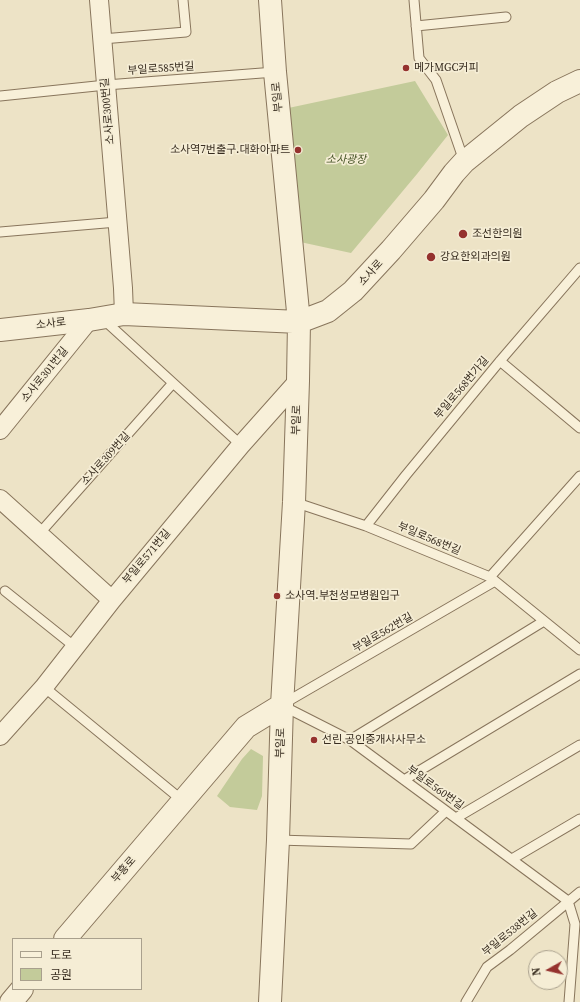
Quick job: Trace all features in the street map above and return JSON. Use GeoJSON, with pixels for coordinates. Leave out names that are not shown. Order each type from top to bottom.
{"type":"FeatureCollection","features":[{"type":"Feature","properties":{"kind":"street","name":"소사로300번길"},"geometry":{"type":"LineString","coordinates":[[99,0],[124,314]]}},
{"type":"Feature","properties":{"kind":"street","name":"부일로"},"geometry":{"type":"LineString","coordinates":[[270,0],[275,72],[299,322],[294,502],[282,705],[278,840],[270,1002]]}},
{"type":"Feature","properties":{"kind":"street","name":"소사로"},"geometry":{"type":"LineString","coordinates":[[0,330],[95,319],[124,314],[299,322],[328,311],[353,292],[434,200],[464,162],[521,116],[557,92],[580,81]]}},
{"type":"Feature","properties":{"kind":"street","name":"소사로301번길"},"geometry":{"type":"LineString","coordinates":[[0,430],[95,319]]}},
{"type":"Feature","properties":{"kind":"street","name":"부일로571번길"},"geometry":{"type":"LineString","coordinates":[[0,736],[44,686],[112,600],[241,445],[298,381]]}},
{"type":"Feature","properties":{"kind":"street"},"geometry":{"type":"LineString","coordinates":[[0,499],[112,600]]}},
{"type":"Feature","properties":{"kind":"street","name":"부흥로"},"geometry":{"type":"LineString","coordinates":[[66,938],[246,727],[282,705]]}},
{"type":"Feature","properties":{"kind":"street"},"geometry":{"type":"LineString","coordinates":[[11,1002],[21,990]]}},
{"type":"Feature","properties":{"kind":"lane"},"geometry":{"type":"LineString","coordinates":[[102,39],[186,32],[183,0]]}},
{"type":"Feature","properties":{"kind":"lane"},"geometry":{"type":"LineString","coordinates":[[414,0],[419,58],[436,80],[464,162]]}},
{"type":"Feature","properties":{"kind":"lane"},"geometry":{"type":"LineString","coordinates":[[416,26],[506,17]]}},
{"type":"Feature","properties":{"kind":"lane","name":"부일로585번길"},"geometry":{"type":"LineString","coordinates":[[0,96],[106,85],[275,72]]}},
{"type":"Feature","properties":{"kind":"lane"},"geometry":{"type":"LineString","coordinates":[[0,232],[117,222]]}},
{"type":"Feature","properties":{"kind":"lane","name":"부일로568번가길"},"geometry":{"type":"LineString","coordinates":[[366,526],[406,474],[580,268]]}},
{"type":"Feature","properties":{"kind":"lane"},"geometry":{"type":"LineString","coordinates":[[95,319],[173,383],[241,445]]}},
{"type":"Feature","properties":{"kind":"lane"},"geometry":{"type":"LineString","coordinates":[[500,361],[580,428]]}},
{"type":"Feature","properties":{"kind":"lane","name":"소사로309번길"},"geometry":{"type":"LineString","coordinates":[[39,534],[173,383]]}},
{"type":"Feature","properties":{"kind":"lane","name":"부일로562번길"},"geometry":{"type":"LineString","coordinates":[[282,705],[493,579],[580,476]]}},
{"type":"Feature","properties":{"kind":"lane","name":"부일로568번길"},"geometry":{"type":"LineString","coordinates":[[294,502],[366,526],[493,579],[580,650]]}},
{"type":"Feature","properties":{"kind":"lane"},"geometry":{"type":"LineString","coordinates":[[5,591],[75,647]]}},
{"type":"Feature","properties":{"kind":"lane"},"geometry":{"type":"LineString","coordinates":[[350,740],[544,621]]}},
{"type":"Feature","properties":{"kind":"lane"},"geometry":{"type":"LineString","coordinates":[[404,780],[580,674]]}},
{"type":"Feature","properties":{"kind":"lane"},"geometry":{"type":"LineString","coordinates":[[44,686],[183,801]]}},
{"type":"Feature","properties":{"kind":"lane","name":"부일로560번길"},"geometry":{"type":"LineString","coordinates":[[282,705],[350,740],[568,901]]}},
{"type":"Feature","properties":{"kind":"lane"},"geometry":{"type":"LineString","coordinates":[[456,818],[580,745]]}},
{"type":"Feature","properties":{"kind":"lane"},"geometry":{"type":"LineString","coordinates":[[278,840],[411,844],[446,811]]}},
{"type":"Feature","properties":{"kind":"lane"},"geometry":{"type":"LineString","coordinates":[[512,859],[580,820]]}},
{"type":"Feature","properties":{"kind":"lane","name":"부일로538번길"},"geometry":{"type":"LineString","coordinates":[[466,1002],[487,967],[510,950],[580,892]]}},
{"type":"Feature","properties":{"kind":"lane"},"geometry":{"type":"LineString","coordinates":[[568,901],[575,924],[569,1002]]}},
{"type":"Feature","properties":{"kind":"green space","name":"소사광장"},"geometry":{"type":"Polygon","coordinates":[[[415,81],[448,135],[351,253],[291,240],[279,110],[415,81]]]}},
{"type":"Feature","properties":{"kind":"green space"},"geometry":{"type":"Polygon","coordinates":[[[251,749],[263,756],[262,796],[257,810],[230,807],[217,796],[242,759],[251,749]]]}},
{"type":"Feature","properties":{"kind":"place","name":"메가MGC커피"},"geometry":{"type":"Point","coordinates":[406,68]}},
{"type":"Feature","properties":{"kind":"place","name":"소사역7번출구.대화아파트"},"geometry":{"type":"Point","coordinates":[298,150]}},
{"type":"Feature","properties":{"kind":"place","name":"조선한의원"},"geometry":{"type":"Point","coordinates":[463,234]}},
{"type":"Feature","properties":{"kind":"place","name":"강요한외과의원"},"geometry":{"type":"Point","coordinates":[431,257]}},
{"type":"Feature","properties":{"kind":"place","name":"소사역.부천성모병원입구"},"geometry":{"type":"Point","coordinates":[277,596]}},
{"type":"Feature","properties":{"kind":"place","name":"선린 공인중개사사무소"},"geometry":{"type":"Point","coordinates":[314,740]}}]}
